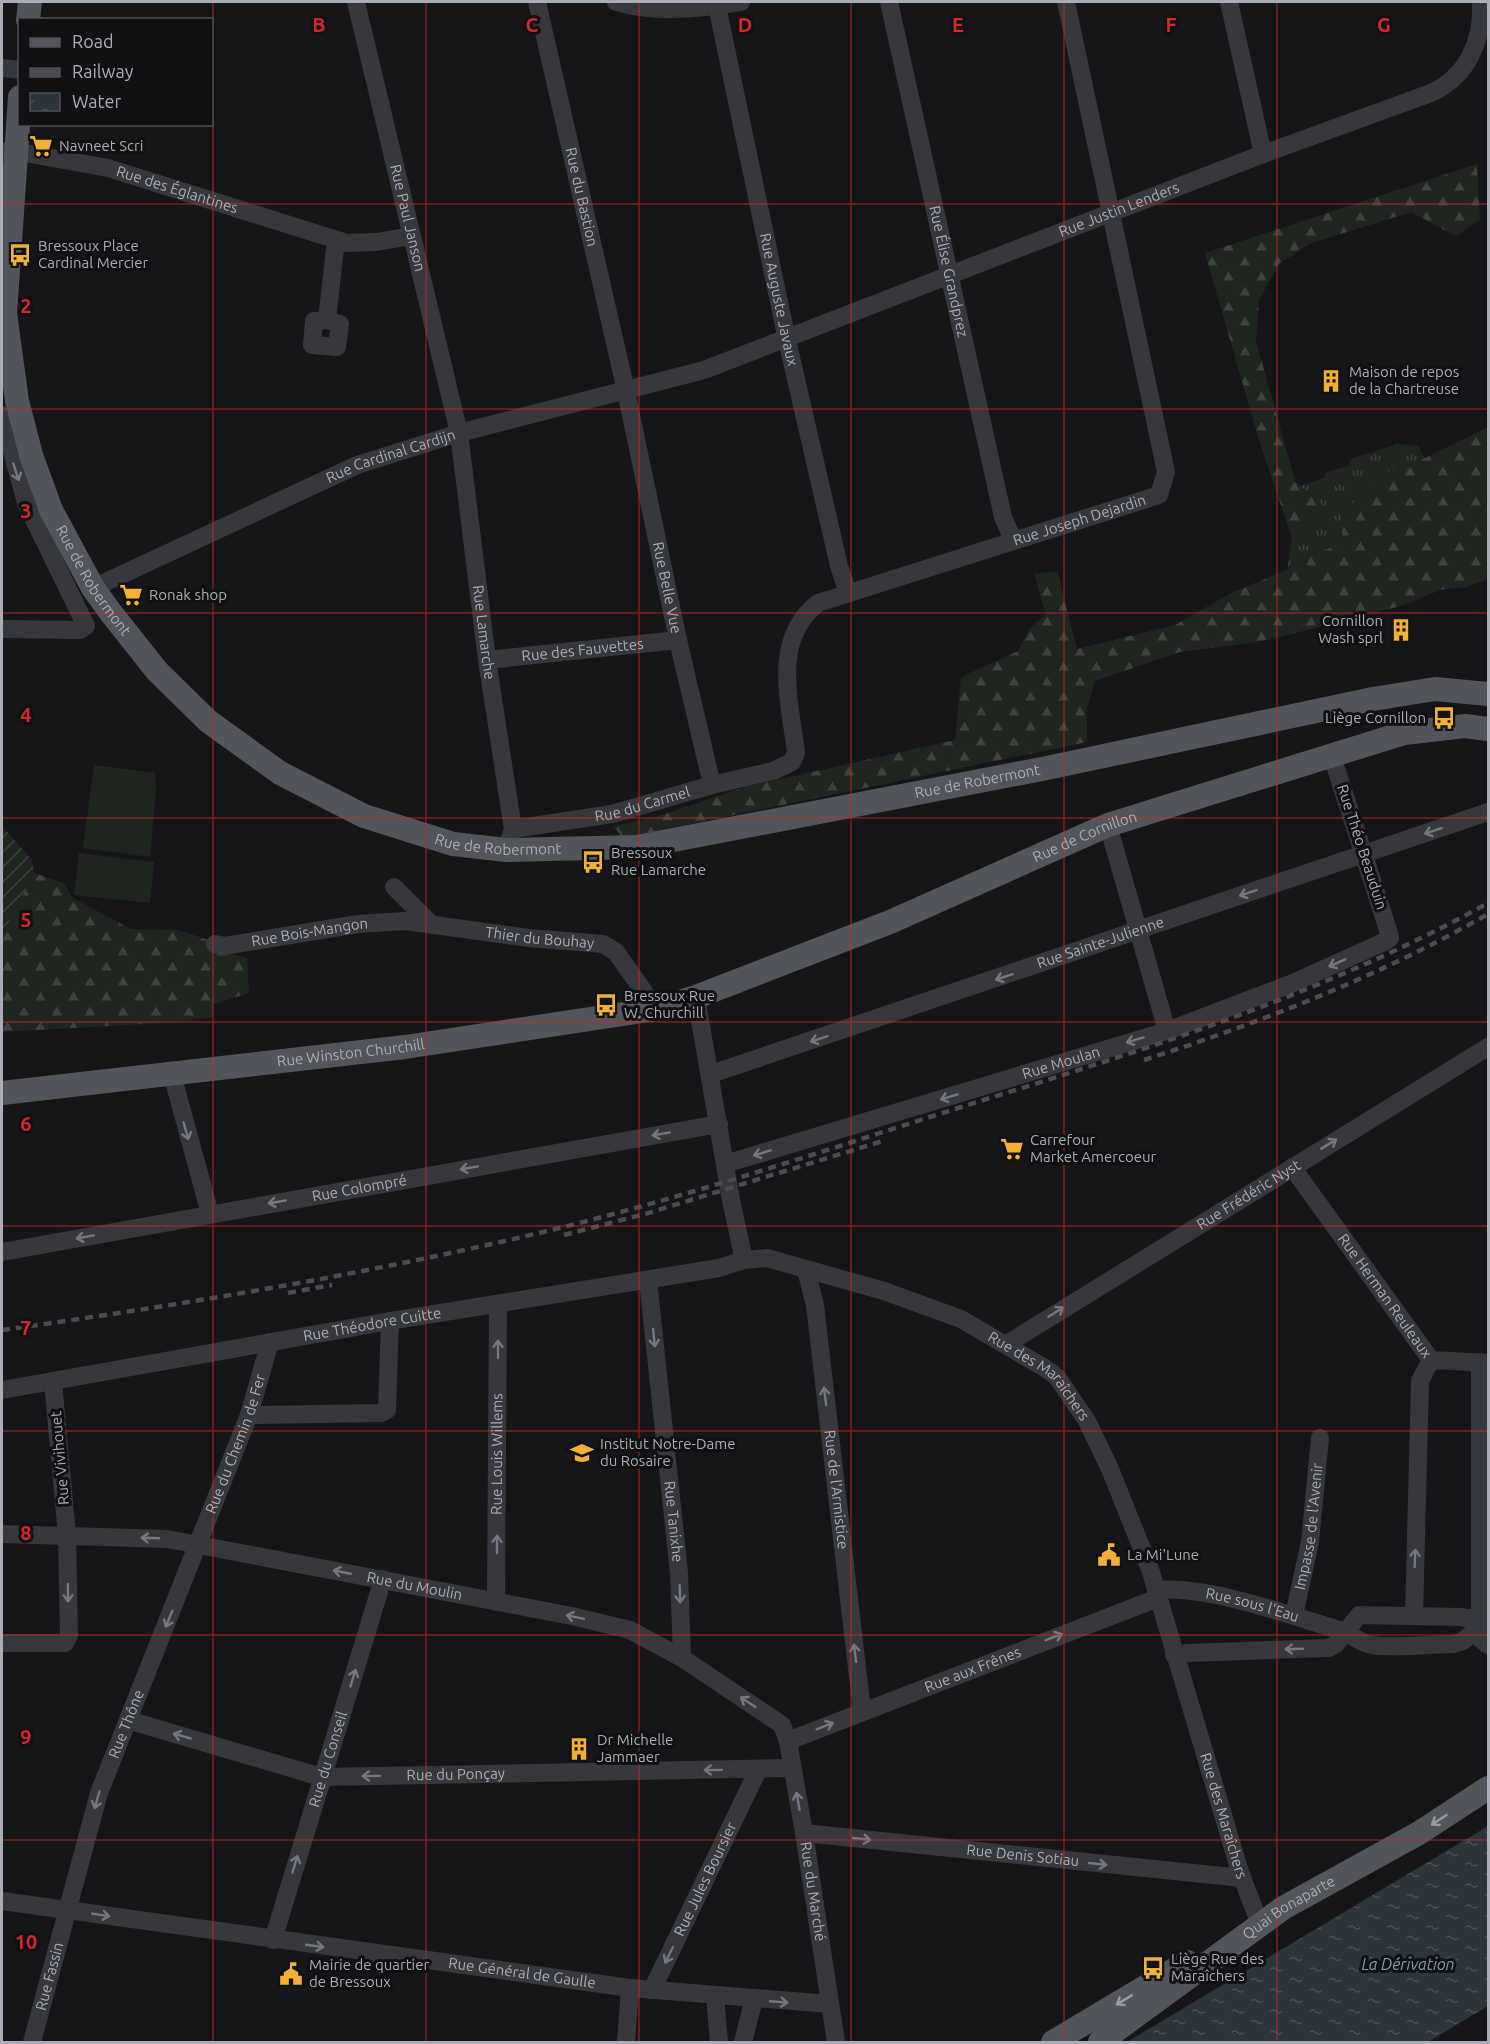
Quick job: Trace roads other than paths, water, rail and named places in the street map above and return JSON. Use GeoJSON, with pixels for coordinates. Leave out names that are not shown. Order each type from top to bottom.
{"type":"FeatureCollection","features":[{"type":"Feature","properties":{"kind":"main road","name":"Rue de Robermont"},"geometry":{"type":"LineString","coordinates":[[18,106],[8,152],[3,316],[18,401],[31,455],[51,510],[93,588],[164,678],[208,721],[280,773],[335,802],[392,826],[453,844],[509,840],[637,847],[1047,768],[1373,699],[1435,689],[1488,694]]}},
{"type":"Feature","properties":{"kind":"main road","name":"Rue de Cornillon"},"geometry":{"type":"LineString","coordinates":[[696,997],[890,922],[1108,825],[1404,732],[1465,726],[1488,729]]}},
{"type":"Feature","properties":{"kind":"main road","name":"Rue Winston Churchill"},"geometry":{"type":"LineString","coordinates":[[2,1093],[405,1047],[656,1009],[696,997]]}},
{"type":"Feature","properties":{"kind":"main road","name":"Quai Bonaparte"},"geometry":{"type":"LineString","coordinates":[[1100,2043],[1283,1908],[1419,1833],[1488,1788]]}},
{"type":"Feature","properties":{"kind":"main road"},"geometry":{"type":"LineString","coordinates":[[1053,2043],[1258,1919],[1283,1908]]}},
{"type":"Feature","properties":{"kind":"street","name":"Rue Paul Janson"},"geometry":{"type":"LineString","coordinates":[[356,2],[410,236],[459,433]]}},
{"type":"Feature","properties":{"kind":"street","name":"Rue du Bastion"},"geometry":{"type":"LineString","coordinates":[[537,2],[626,391]]}},
{"type":"Feature","properties":{"kind":"street"},"geometry":{"type":"LineString","coordinates":[[616,2],[635,8],[666,9],[741,2]]}},
{"type":"Feature","properties":{"kind":"street","name":"Rue Élise Grandprez"},"geometry":{"type":"LineString","coordinates":[[890,2],[1003,517],[1013,540]]}},
{"type":"Feature","properties":{"kind":"street","name":"Rue Joseph Dejardin"},"geometry":{"type":"LineString","coordinates":[[792,762],[796,753],[788,672],[790,637],[808,611],[819,603],[848,592],[1147,500],[1159,495],[1166,477],[1066,2]]}},
{"type":"Feature","properties":{"kind":"street"},"geometry":{"type":"LineString","coordinates":[[1229,2],[1263,154]]}},
{"type":"Feature","properties":{"kind":"street","name":"Rue Justin Lenders"},"geometry":{"type":"LineString","coordinates":[[704,370],[787,340],[948,274],[1446,86],[1467,62],[1478,44],[1482,22],[1481,2]]}},
{"type":"Feature","properties":{"kind":"street","name":"Rue Auguste Javaux"},"geometry":{"type":"LineString","coordinates":[[717,6],[787,340],[839,566],[848,592]]}},
{"type":"Feature","properties":{"kind":"street"},"geometry":{"type":"LineString","coordinates":[[2,68],[18,70]]}},
{"type":"Feature","properties":{"kind":"street","name":"Rue des Églantines"},"geometry":{"type":"LineString","coordinates":[[8,152],[108,168],[336,240],[377,242],[410,236]]}},
{"type":"Feature","properties":{"kind":"street"},"geometry":{"type":"LineString","coordinates":[[327,320],[336,240]]}},
{"type":"Feature","properties":{"kind":"street","name":"Rue Cardinal Cardijn"},"geometry":{"type":"LineString","coordinates":[[93,588],[357,465],[459,433],[704,370]]}},
{"type":"Feature","properties":{"kind":"street","name":"Rue Belle Vue"},"geometry":{"type":"LineString","coordinates":[[626,391],[678,640],[712,785]]}},
{"type":"Feature","properties":{"kind":"street"},"geometry":{"type":"LineString","coordinates":[[2,415],[26,502],[86,626],[80,630],[2,629]]}},
{"type":"Feature","properties":{"kind":"street","name":"Rue Lamarche"},"geometry":{"type":"LineString","coordinates":[[459,433],[509,840]]}},
{"type":"Feature","properties":{"kind":"street","name":"Rue des Fauvettes"},"geometry":{"type":"LineString","coordinates":[[488,660],[678,640]]}},
{"type":"Feature","properties":{"kind":"street","name":"Rue Théo Beauduin"},"geometry":{"type":"LineString","coordinates":[[1332,756],[1390,938]]}},
{"type":"Feature","properties":{"kind":"street","name":"Rue du Carmel"},"geometry":{"type":"LineString","coordinates":[[509,840],[612,814],[712,785],[773,771],[792,762]]}},
{"type":"Feature","properties":{"kind":"street","name":"Rue Sainte-Julienne"},"geometry":{"type":"LineString","coordinates":[[711,1074],[1488,812]]}},
{"type":"Feature","properties":{"kind":"street"},"geometry":{"type":"LineString","coordinates":[[1108,825],[1167,1031]]}},
{"type":"Feature","properties":{"kind":"street"},"geometry":{"type":"LineString","coordinates":[[394,888],[430,923]]}},
{"type":"Feature","properties":{"kind":"street","name":"Thier du Bouhay"},"geometry":{"type":"LineString","coordinates":[[405,921],[529,938],[603,944],[616,952],[656,1009]]}},
{"type":"Feature","properties":{"kind":"street","name":"Rue Bois-Mangon"},"geometry":{"type":"LineString","coordinates":[[215,944],[224,946],[358,924],[405,921]]}},
{"type":"Feature","properties":{"kind":"street","name":"Rue Moulan"},"geometry":{"type":"LineString","coordinates":[[724,1164],[1167,1031],[1293,983],[1390,938]]}},
{"type":"Feature","properties":{"kind":"street"},"geometry":{"type":"LineString","coordinates":[[696,997],[711,1074],[724,1164],[744,1260]]}},
{"type":"Feature","properties":{"kind":"street","name":"Rue Frédéric Nyst"},"geometry":{"type":"LineString","coordinates":[[1007,1344],[1488,1047]]}},
{"type":"Feature","properties":{"kind":"street"},"geometry":{"type":"LineString","coordinates":[[172,1074],[210,1214]]}},
{"type":"Feature","properties":{"kind":"street","name":"Rue Colompré"},"geometry":{"type":"LineString","coordinates":[[2,1252],[718,1124]]}},
{"type":"Feature","properties":{"kind":"street","name":"Rue Herman Reuleaux"},"geometry":{"type":"LineString","coordinates":[[1292,1167],[1431,1360],[1420,1381],[1414,1616]]}},
{"type":"Feature","properties":{"kind":"street","name":"Rue des Maraîchers"},"geometry":{"type":"LineString","coordinates":[[744,1260],[767,1258],[884,1291],[961,1319],[1007,1344],[1057,1377],[1087,1421],[1110,1469],[1157,1594],[1242,1878],[1258,1919]]}},
{"type":"Feature","properties":{"kind":"street","name":"Rue Théodore Cuitte"},"geometry":{"type":"LineString","coordinates":[[2,1390],[390,1321],[719,1268],[744,1260]]}},
{"type":"Feature","properties":{"kind":"street","name":"Rue de l'Armistice"},"geometry":{"type":"LineString","coordinates":[[806,1270],[814,1305],[862,1711]]}},
{"type":"Feature","properties":{"kind":"street","name":"Rue Tanixhe"},"geometry":{"type":"LineString","coordinates":[[648,1280],[679,1574],[682,1658]]}},
{"type":"Feature","properties":{"kind":"street","name":"Rue Louis Willems"},"geometry":{"type":"LineString","coordinates":[[496,1602],[498,1304]]}},
{"type":"Feature","properties":{"kind":"street"},"geometry":{"type":"LineString","coordinates":[[249,1415],[381,1413],[387,1410],[390,1321]]}},
{"type":"Feature","properties":{"kind":"street","name":"Rue du Chemin de Fer"},"geometry":{"type":"LineString","coordinates":[[199,1545],[249,1415],[270,1342]]}},
{"type":"Feature","properties":{"kind":"street"},"geometry":{"type":"LineString","coordinates":[[1431,1360],[1484,1362],[1480,1613],[1481,1625],[1488,1645]]}},
{"type":"Feature","properties":{"kind":"street","name":"Rue Vivihouet"},"geometry":{"type":"LineString","coordinates":[[2,1643],[65,1643],[69,1635],[67,1535],[53,1382]]}},
{"type":"Feature","properties":{"kind":"street","name":"Impasse de l'Avenir"},"geometry":{"type":"LineString","coordinates":[[1294,1615],[1310,1542],[1320,1438]]}},
{"type":"Feature","properties":{"kind":"street","name":"Rue du Moulin"},"geometry":{"type":"LineString","coordinates":[[2,1534],[167,1539],[630,1630],[682,1658],[778,1722],[788,1741]]}},
{"type":"Feature","properties":{"kind":"street","name":"Rue Thône"},"geometry":{"type":"LineString","coordinates":[[68,1910],[99,1792],[199,1545]]}},
{"type":"Feature","properties":{"kind":"street","name":"Rue du Conseil"},"geometry":{"type":"LineString","coordinates":[[273,1940],[383,1580]]}},
{"type":"Feature","properties":{"kind":"street","name":"Rue sous l'Eau"},"geometry":{"type":"LineString","coordinates":[[1157,1594],[1172,1589],[1210,1595],[1294,1615],[1345,1632],[1371,1645],[1454,1644],[1463,1641],[1481,1625]]}},
{"type":"Feature","properties":{"kind":"street","name":"Rue aux Frênes"},"geometry":{"type":"LineString","coordinates":[[788,1741],[1157,1594]]}},
{"type":"Feature","properties":{"kind":"street"},"geometry":{"type":"LineString","coordinates":[[1174,1655],[1329,1648],[1336,1644],[1359,1615],[1461,1617],[1474,1619],[1481,1625]]}},
{"type":"Feature","properties":{"kind":"street","name":"Rue du Ponçay"},"geometry":{"type":"LineString","coordinates":[[128,1720],[321,1777],[792,1768]]}},
{"type":"Feature","properties":{"kind":"street","name":"Rue du Marché"},"geometry":{"type":"LineString","coordinates":[[788,1741],[836,2043]]}},
{"type":"Feature","properties":{"kind":"street","name":"Rue Jules Boursier"},"geometry":{"type":"LineString","coordinates":[[652,1990],[758,1770]]}},
{"type":"Feature","properties":{"kind":"street","name":"Rue Denis Sotiau"},"geometry":{"type":"LineString","coordinates":[[804,1833],[1242,1878]]}},
{"type":"Feature","properties":{"kind":"street","name":"Rue Général de Gaulle"},"geometry":{"type":"LineString","coordinates":[[2,1901],[630,1988],[830,2004]]}},
{"type":"Feature","properties":{"kind":"street","name":"Rue Fassin"},"geometry":{"type":"LineString","coordinates":[[32,2043],[68,1910]]}},
{"type":"Feature","properties":{"kind":"street"},"geometry":{"type":"LineString","coordinates":[[626,2043],[630,1988]]}},
{"type":"Feature","properties":{"kind":"street"},"geometry":{"type":"LineString","coordinates":[[715,1996],[719,2043]]}},
{"type":"Feature","properties":{"kind":"street"},"geometry":{"type":"LineString","coordinates":[[743,2043],[754,1999]]}},
{"type":"Feature","properties":{"kind":"water","name":"La Dérivation"},"geometry":{"type":"Polygon","coordinates":[[[1488,1826],[1488,2006],[1428,2042],[1127,2042],[1488,1826]]]}},
{"type":"Feature","properties":{"kind":"railway"},"geometry":{"type":"LineString","coordinates":[[2,1330],[339,1276],[539,1233],[645,1205],[1094,1065],[1229,1019],[1360,966],[1488,903]]}},
{"type":"Feature","properties":{"kind":"railway"},"geometry":{"type":"LineString","coordinates":[[1144,1060],[1232,1030],[1320,996],[1405,958],[1488,914]]}},
{"type":"Feature","properties":{"kind":"railway"},"geometry":{"type":"LineString","coordinates":[[564,1235],[645,1214],[883,1141]]}},
{"type":"Feature","properties":{"kind":"railway"},"geometry":{"type":"LineString","coordinates":[[288,1293],[332,1285]]}},
{"type":"Feature","properties":{"kind":"place","name":"Navneet Scri"},"geometry":{"type":"Point","coordinates":[41,146]}},
{"type":"Feature","properties":{"kind":"place","name":"Bressoux Place Cardinal Mercier"},"geometry":{"type":"Point","coordinates":[20,255]}},
{"type":"Feature","properties":{"kind":"place","name":"Maison de repos de la Chartreuse"},"geometry":{"type":"Point","coordinates":[1331,381]}},
{"type":"Feature","properties":{"kind":"place","name":"Ronak shop"},"geometry":{"type":"Point","coordinates":[131,595]}},
{"type":"Feature","properties":{"kind":"place","name":"Cornillon Wash sprl"},"geometry":{"type":"Point","coordinates":[1401,630]}},
{"type":"Feature","properties":{"kind":"place","name":"Liège Cornillon"},"geometry":{"type":"Point","coordinates":[1444,718]}},
{"type":"Feature","properties":{"kind":"place","name":"Bressoux Rue Lamarche"},"geometry":{"type":"Point","coordinates":[593,862]}},
{"type":"Feature","properties":{"kind":"place","name":"Bressoux Rue W. Churchill"},"geometry":{"type":"Point","coordinates":[606,1005]}},
{"type":"Feature","properties":{"kind":"place","name":"Carrefour Market Amercoeur"},"geometry":{"type":"Point","coordinates":[1012,1149]}},
{"type":"Feature","properties":{"kind":"place","name":"Institut Notre-Dame du Rosaire"},"geometry":{"type":"Point","coordinates":[582,1453]}},
{"type":"Feature","properties":{"kind":"place","name":"La Mi'Lune"},"geometry":{"type":"Point","coordinates":[1109,1555]}},
{"type":"Feature","properties":{"kind":"place","name":"Dr Michelle Jammaer"},"geometry":{"type":"Point","coordinates":[579,1749]}},
{"type":"Feature","properties":{"kind":"place","name":"Liège Rue des Maraîchers"},"geometry":{"type":"Point","coordinates":[1153,1968]}},
{"type":"Feature","properties":{"kind":"place","name":"Mairie de quartier de Bressoux"},"geometry":{"type":"Point","coordinates":[291,1974]}}]}
